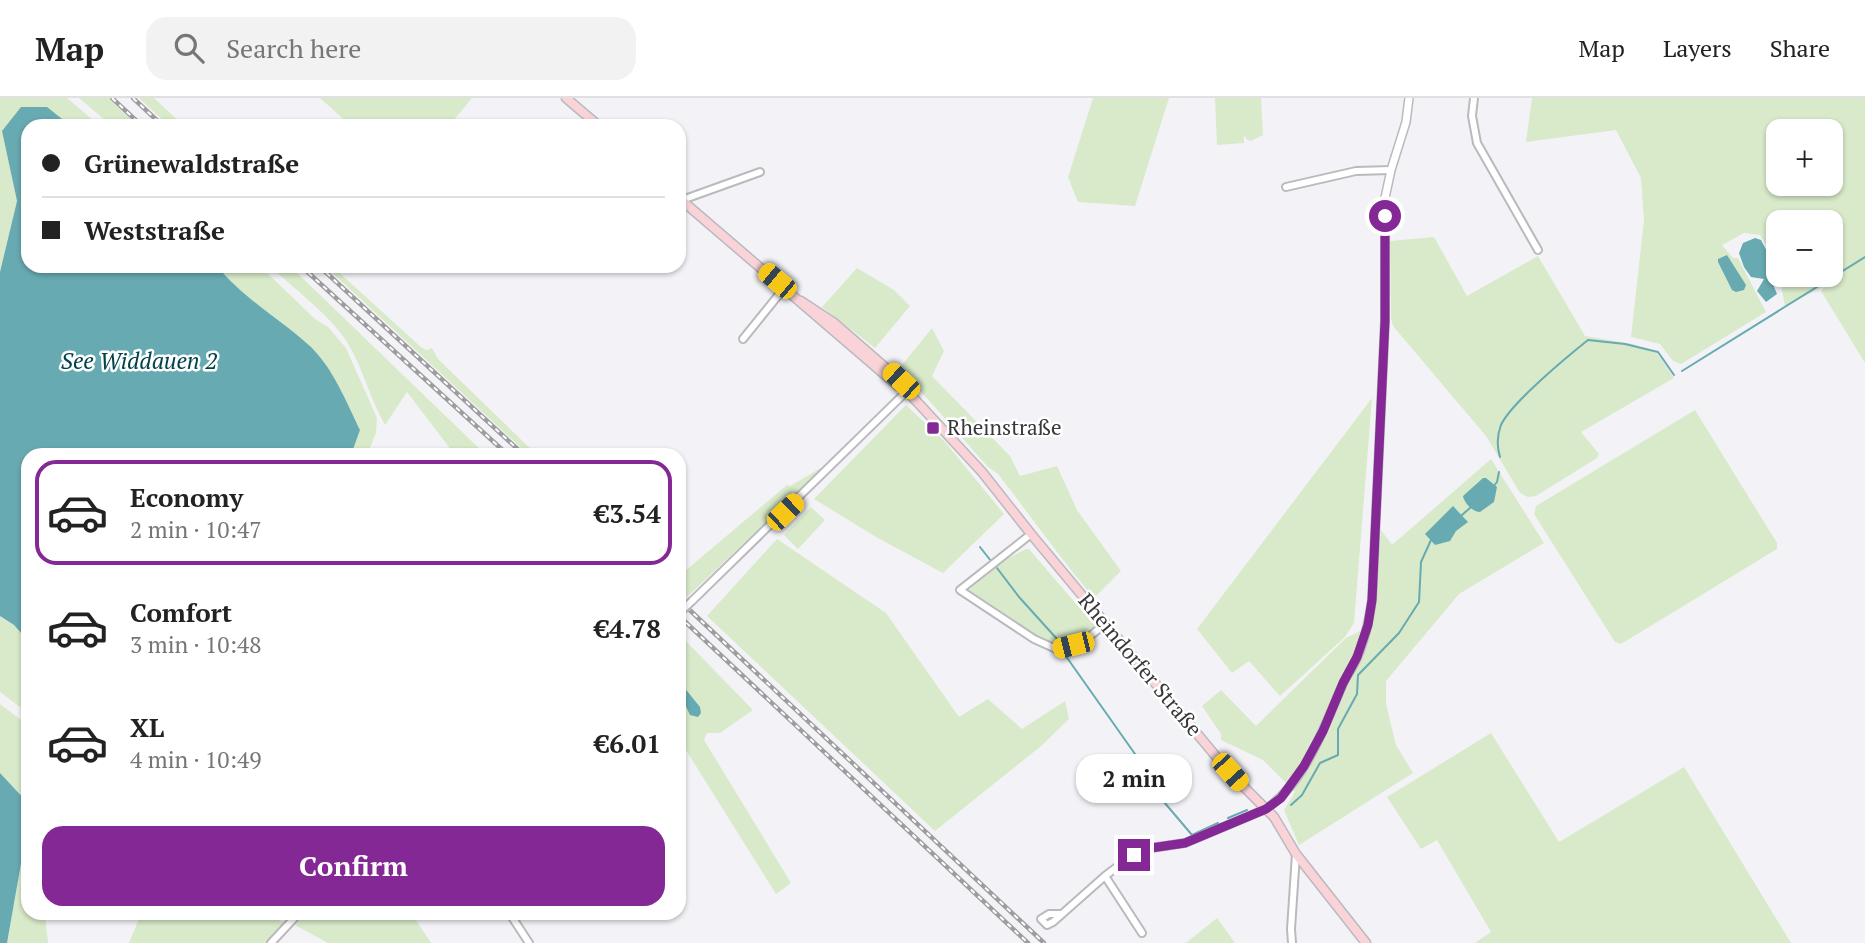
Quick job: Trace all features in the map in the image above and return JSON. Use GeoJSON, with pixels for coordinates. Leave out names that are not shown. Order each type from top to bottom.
{"type":"FeatureCollection","features":[{"type":"Feature","properties":{"kind":"main road"},"geometry":{"type":"LineString","coordinates":[[566,98],[590,119]]}},
{"type":"Feature","properties":{"kind":"main road","name":"Rheindorfer Straße"},"geometry":{"type":"LineString","coordinates":[[686,204],[901,381],[907,391],[982,472],[1230,772],[1266,809],[1296,853],[1366,943]]}},
{"type":"Feature","properties":{"kind":"street"},"geometry":{"type":"LineString","coordinates":[[1062,914],[1105,876],[1134,855],[1151,848],[1185,843],[1266,809],[1281,798],[1304,766],[1323,731],[1357,657],[1368,625],[1372,600],[1385,321],[1385,198],[1406,122],[1409,98]]}},
{"type":"Feature","properties":{"kind":"street"},"geometry":{"type":"LineString","coordinates":[[1474,98],[1472,116],[1477,143],[1538,250]]}},
{"type":"Feature","properties":{"kind":"street"},"geometry":{"type":"LineString","coordinates":[[1286,187],[1356,172],[1391,170]]}},
{"type":"Feature","properties":{"kind":"street"},"geometry":{"type":"LineString","coordinates":[[686,197],[760,172]]}},
{"type":"Feature","properties":{"kind":"street"},"geometry":{"type":"LineString","coordinates":[[743,339],[785,288]]}},
{"type":"Feature","properties":{"kind":"street"},"geometry":{"type":"LineString","coordinates":[[686,607],[907,391]]}},
{"type":"Feature","properties":{"kind":"street"},"geometry":{"type":"LineString","coordinates":[[1031,534],[960,590],[1034,639],[1056,649],[1085,640],[1105,624]]}},
{"type":"Feature","properties":{"kind":"street"},"geometry":{"type":"LineString","coordinates":[[1292,943],[1296,853]]}},
{"type":"Feature","properties":{"kind":"street"},"geometry":{"type":"LineString","coordinates":[[1105,876],[1142,933]]}},
{"type":"Feature","properties":{"kind":"street"},"geometry":{"type":"LineString","coordinates":[[271,943],[292,920]]}},
{"type":"Feature","properties":{"kind":"street"},"geometry":{"type":"LineString","coordinates":[[514,920],[529,943]]}},
{"type":"Feature","properties":{"kind":"green space"},"geometry":{"type":"Polygon","coordinates":[[[0,98],[67,98],[92,119],[62,119],[47,108],[2,131],[17,201],[0,272],[0,98]]]}},
{"type":"Feature","properties":{"kind":"green space"},"geometry":{"type":"Polygon","coordinates":[[[79,98],[108,98],[130,119],[104,119],[79,98]]]}},
{"type":"Feature","properties":{"kind":"green space"},"geometry":{"type":"Polygon","coordinates":[[[139,98],[154,98],[176,119],[162,119],[139,98]]]}},
{"type":"Feature","properties":{"kind":"green space"},"geometry":{"type":"Polygon","coordinates":[[[320,98],[472,98],[455,119],[343,119],[320,98]]]}},
{"type":"Feature","properties":{"kind":"green space"},"geometry":{"type":"Polygon","coordinates":[[[1093,98],[1169,98],[1135,206],[1078,202],[1068,177],[1093,98]]]}},
{"type":"Feature","properties":{"kind":"green space"},"geometry":{"type":"Polygon","coordinates":[[[1215,98],[1261,98],[1263,135],[1251,141],[1246,139],[1244,134],[1244,143],[1217,145],[1215,98]]]}},
{"type":"Feature","properties":{"kind":"green space"},"geometry":{"type":"Polygon","coordinates":[[[1532,98],[1865,98],[1865,363],[1821,291],[1824,287],[1843,287],[1843,210],[1766,210],[1766,245],[1760,235],[1744,233],[1722,245],[1733,258],[1738,258],[1766,312],[1681,364],[1673,361],[1660,344],[1631,337],[1644,220],[1641,178],[1616,130],[1526,142],[1532,98]]]}},
{"type":"Feature","properties":{"kind":"green space"},"geometry":{"type":"Polygon","coordinates":[[[1434,237],[1467,296],[1538,256],[1585,336],[1633,344],[1657,353],[1674,378],[1581,432],[1599,454],[1597,458],[1536,496],[1528,497],[1520,493],[1486,436],[1393,326],[1390,241],[1434,237]]]}},
{"type":"Feature","properties":{"kind":"green space"},"geometry":{"type":"Polygon","coordinates":[[[857,268],[894,290],[910,306],[875,348],[822,307],[857,268]]]}},
{"type":"Feature","properties":{"kind":"green space"},"geometry":{"type":"Polygon","coordinates":[[[223,273],[267,273],[315,319],[328,327],[346,348],[377,418],[376,433],[370,448],[354,448],[360,430],[326,365],[298,337],[223,273]]]}},
{"type":"Feature","properties":{"kind":"green space"},"geometry":{"type":"Polygon","coordinates":[[[278,273],[297,273],[479,448],[450,448],[407,392],[385,425],[353,352],[322,312],[278,273]]]}},
{"type":"Feature","properties":{"kind":"green space"},"geometry":{"type":"Polygon","coordinates":[[[333,273],[340,273],[422,348],[432,348],[438,359],[530,448],[521,448],[333,273]]]}},
{"type":"Feature","properties":{"kind":"green space"},"geometry":{"type":"Polygon","coordinates":[[[1781,287],[1823,287],[1785,306],[1781,287]]]}},
{"type":"Feature","properties":{"kind":"green space"},"geometry":{"type":"Polygon","coordinates":[[[932,328],[944,351],[932,376],[1010,456],[1020,476],[1057,466],[1077,510],[1121,571],[1094,598],[998,474],[988,467],[898,370],[932,328]]]}},
{"type":"Feature","properties":{"kind":"green space"},"geometry":{"type":"Polygon","coordinates":[[[1372,398],[1354,623],[1345,637],[1280,696],[1249,661],[1232,673],[1197,629],[1372,398]]]}},
{"type":"Feature","properties":{"kind":"green space"},"geometry":{"type":"Polygon","coordinates":[[[906,405],[945,442],[1004,514],[943,573],[876,537],[814,499],[906,405]]]}},
{"type":"Feature","properties":{"kind":"green space"},"geometry":{"type":"Polygon","coordinates":[[[1695,410],[1777,543],[1777,549],[1621,644],[1615,642],[1534,514],[1536,506],[1695,410]]]}},
{"type":"Feature","properties":{"kind":"green space"},"geometry":{"type":"Polygon","coordinates":[[[1491,459],[1544,543],[1459,594],[1386,681],[1386,704],[1396,745],[1413,773],[1299,845],[1284,810],[1295,792],[1263,760],[1221,740],[1221,734],[1202,706],[1221,690],[1256,726],[1346,638],[1370,626],[1381,530],[1392,545],[1491,459]]]}},
{"type":"Feature","properties":{"kind":"green space"},"geometry":{"type":"Polygon","coordinates":[[[826,465],[686,597],[686,570],[787,485],[790,486],[826,465]]]}},
{"type":"Feature","properties":{"kind":"green space"},"geometry":{"type":"Polygon","coordinates":[[[811,507],[825,520],[798,549],[784,535],[811,507]]]}},
{"type":"Feature","properties":{"kind":"green space"},"geometry":{"type":"Polygon","coordinates":[[[777,539],[886,613],[959,717],[988,699],[1022,729],[1065,701],[1069,719],[1040,747],[935,831],[707,616],[777,539]]]}},
{"type":"Feature","properties":{"kind":"green space"},"geometry":{"type":"Polygon","coordinates":[[[1029,549],[1095,626],[1071,639],[1050,644],[969,590],[1005,560],[1029,549]]]}},
{"type":"Feature","properties":{"kind":"green space"},"geometry":{"type":"Polygon","coordinates":[[[0,616],[21,633],[21,708],[0,692],[0,616]]]}},
{"type":"Feature","properties":{"kind":"green space"},"geometry":{"type":"Polygon","coordinates":[[[686,641],[753,710],[720,733],[707,733],[704,740],[791,883],[776,894],[686,750],[686,641]]]}},
{"type":"Feature","properties":{"kind":"green space"},"geometry":{"type":"Polygon","coordinates":[[[0,704],[21,720],[21,796],[0,773],[0,704]]]}},
{"type":"Feature","properties":{"kind":"green space"},"geometry":{"type":"Polygon","coordinates":[[[1491,733],[1559,842],[1684,767],[1791,943],[1475,943],[1491,932],[1437,840],[1421,849],[1387,797],[1491,733]]]}},
{"type":"Feature","properties":{"kind":"green space"},"geometry":{"type":"Polygon","coordinates":[[[21,864],[21,920],[46,920],[48,943],[7,943],[21,864]]]}},
{"type":"Feature","properties":{"kind":"green space"},"geometry":{"type":"Polygon","coordinates":[[[1217,918],[1235,943],[1186,943],[1217,918]]]}},
{"type":"Feature","properties":{"kind":"green space"},"geometry":{"type":"Polygon","coordinates":[[[139,920],[280,920],[284,923],[266,943],[129,943],[139,920]]]}},
{"type":"Feature","properties":{"kind":"green space"},"geometry":{"type":"Polygon","coordinates":[[[300,920],[416,920],[431,943],[328,943],[295,925],[300,920]]]}},
{"type":"Feature","properties":{"kind":"water","name":"See Widdauen 2"},"geometry":{"type":"Polygon","coordinates":[[[21,107],[47,107],[62,119],[21,119],[21,273],[223,273],[319,356],[339,386],[360,430],[354,448],[21,448],[21,633],[0,616],[0,272],[17,201],[2,131],[21,107]]]}},
{"type":"Feature","properties":{"kind":"water"},"geometry":{"type":"Polygon","coordinates":[[[1755,238],[1761,240],[1766,250],[1766,287],[1774,287],[1777,294],[1766,302],[1757,291],[1764,279],[1751,277],[1744,267],[1739,253],[1743,243],[1755,238]]]}},
{"type":"Feature","properties":{"kind":"water"},"geometry":{"type":"Polygon","coordinates":[[[1727,255],[1746,285],[1744,290],[1732,290],[1718,262],[1718,259],[1727,255]]]}},
{"type":"Feature","properties":{"kind":"water"},"geometry":{"type":"Polygon","coordinates":[[[1483,478],[1497,487],[1494,502],[1480,512],[1469,507],[1463,496],[1483,478]]]}},
{"type":"Feature","properties":{"kind":"water"},"geometry":{"type":"Polygon","coordinates":[[[1453,506],[1468,522],[1456,531],[1450,541],[1435,545],[1425,534],[1453,506]]]}},
{"type":"Feature","properties":{"kind":"water"},"geometry":{"type":"Polygon","coordinates":[[[686,690],[700,707],[701,713],[698,717],[690,715],[686,707],[686,690]]]}},
{"type":"Feature","properties":{"kind":"water"},"geometry":{"type":"Polygon","coordinates":[[[0,773],[21,796],[21,864],[7,943],[0,943],[0,773]]]}},
{"type":"Feature","properties":{"kind":"waterway"},"geometry":{"type":"LineString","coordinates":[[1682,371],[1865,257]]}},
{"type":"Feature","properties":{"kind":"waterway"},"geometry":{"type":"LineString","coordinates":[[1500,457],[1499,433],[1507,416],[1541,380],[1588,340],[1625,344],[1658,352],[1674,375]]}},
{"type":"Feature","properties":{"kind":"waterway"},"geometry":{"type":"LineString","coordinates":[[1493,487],[1499,472]]}},
{"type":"Feature","properties":{"kind":"waterway"},"geometry":{"type":"LineString","coordinates":[[1462,515],[1471,507]]}},
{"type":"Feature","properties":{"kind":"waterway"},"geometry":{"type":"LineString","coordinates":[[1291,805],[1302,795],[1320,763],[1338,755],[1338,729],[1357,694],[1358,675],[1399,633],[1419,602],[1421,562],[1431,540]]}},
{"type":"Feature","properties":{"kind":"waterway"},"geometry":{"type":"LineString","coordinates":[[980,547],[991,561]]}},
{"type":"Feature","properties":{"kind":"waterway"},"geometry":{"type":"LineString","coordinates":[[997,568],[1057,639],[1058,644]]}},
{"type":"Feature","properties":{"kind":"waterway"},"geometry":{"type":"LineString","coordinates":[[1063,652],[1135,754],[1153,789],[1192,835],[1218,823]]}},
{"type":"Feature","properties":{"kind":"waterway"},"geometry":{"type":"LineString","coordinates":[[1228,818],[1247,810]]}},
{"type":"Feature","properties":{"kind":"railway"},"geometry":{"type":"LineString","coordinates":[[112,98],[134,119]]}},
{"type":"Feature","properties":{"kind":"railway"},"geometry":{"type":"LineString","coordinates":[[133,98],[156,119]]}},
{"type":"Feature","properties":{"kind":"railway"},"geometry":{"type":"LineString","coordinates":[[309,273],[500,448]]}},
{"type":"Feature","properties":{"kind":"railway"},"geometry":{"type":"LineString","coordinates":[[327,273],[516,448]]}},
{"type":"Feature","properties":{"kind":"railway"},"geometry":{"type":"LineString","coordinates":[[686,607],[1044,943]]}},
{"type":"Feature","properties":{"kind":"railway"},"geometry":{"type":"LineString","coordinates":[[686,623],[1028,943]]}},
{"type":"Feature","properties":{"kind":"place","name":"Rheinstraße"},"geometry":{"type":"Point","coordinates":[933,428]}},
{"type":"Feature","properties":{"kind":"route"},"geometry":{"type":"LineString","coordinates":[[1134,855],[1151,848],[1185,843],[1266,809],[1281,798],[1304,766],[1323,731],[1357,657],[1368,625],[1372,600],[1385,321],[1385,216]]}}]}
